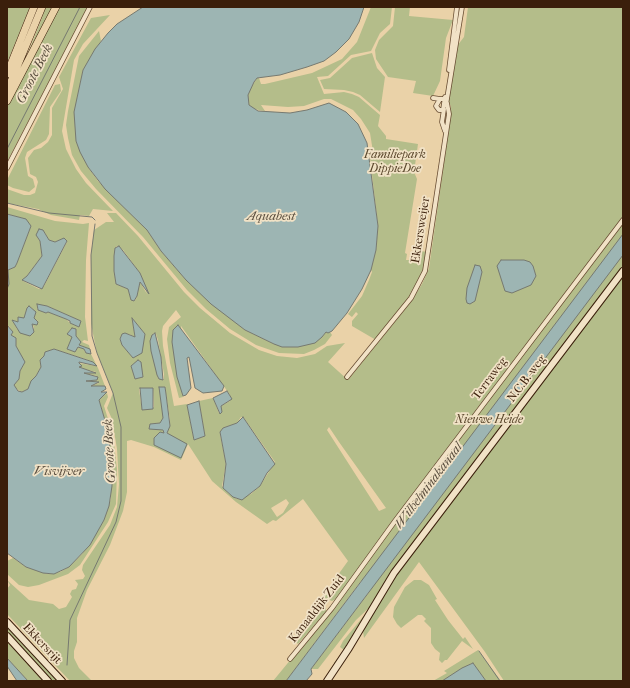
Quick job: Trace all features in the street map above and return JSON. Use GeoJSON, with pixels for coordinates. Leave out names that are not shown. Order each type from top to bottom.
{"type":"FeatureCollection","features":[{"type":"Feature","properties":{"kind":"highway"},"geometry":{"type":"LineString","coordinates":[[7,74],[34,7]]}},
{"type":"Feature","properties":{"kind":"highway"},"geometry":{"type":"LineString","coordinates":[[7,91],[42,7]]}},
{"type":"Feature","properties":{"kind":"highway"},"geometry":{"type":"LineString","coordinates":[[7,101],[56,7]]}},
{"type":"Feature","properties":{"kind":"street"},"geometry":{"type":"LineString","coordinates":[[7,168],[90,7]]}},
{"type":"Feature","properties":{"kind":"street","name":"Ekkersweijer"},"geometry":{"type":"LineString","coordinates":[[446,134],[442,122],[457,7]]}},
{"type":"Feature","properties":{"kind":"street","name":"Ekkersweijer"},"geometry":{"type":"LineString","coordinates":[[347,377],[402,310],[421,280],[427,263],[449,114],[444,104],[462,7]]}},
{"type":"Feature","properties":{"kind":"street"},"geometry":{"type":"LineString","coordinates":[[433,98],[444,104]]}},
{"type":"Feature","properties":{"kind":"street","name":"Terraweg"},"geometry":{"type":"LineString","coordinates":[[359,570],[623,220]]}},
{"type":"Feature","properties":{"kind":"street","name":"N.C.B.-weg"},"geometry":{"type":"LineString","coordinates":[[327,681],[408,554],[623,271]]}},
{"type":"Feature","properties":{"kind":"street","name":"Kanaaldijk Zuid"},"geometry":{"type":"LineString","coordinates":[[290,659],[332,608],[359,570]]}},
{"type":"Feature","properties":{"kind":"street","name":"Ekkersrijt"},"geometry":{"type":"LineString","coordinates":[[7,622],[62,681]]}},
{"type":"Feature","properties":{"kind":"street","name":"Ekkersrijt"},"geometry":{"type":"LineString","coordinates":[[7,636],[48,681]]}},
{"type":"Feature","properties":{"kind":"green space"},"geometry":{"type":"Polygon","coordinates":[[[7,7],[30,7],[7,63],[7,7]]]}},
{"type":"Feature","properties":{"kind":"green space"},"geometry":{"type":"Polygon","coordinates":[[[45,7],[53,7],[22,68],[42,18],[45,7]]]}},
{"type":"Feature","properties":{"kind":"green space"},"geometry":{"type":"Polygon","coordinates":[[[57,7],[88,7],[7,162],[7,106],[57,7]]]}},
{"type":"Feature","properties":{"kind":"green space","name":"Familiepark DippieDoe"},"geometry":{"type":"Polygon","coordinates":[[[371,7],[392,7],[390,24],[380,33],[371,51],[351,55],[328,76],[317,77],[324,94],[344,92],[352,94],[359,97],[380,115],[378,126],[386,136],[386,139],[418,144],[414,172],[417,179],[405,253],[407,254],[406,260],[413,260],[415,250],[427,252],[425,267],[411,295],[376,340],[352,326],[352,321],[358,314],[356,312],[352,317],[348,314],[362,296],[369,280],[376,250],[378,226],[370,158],[374,158],[370,133],[353,110],[331,99],[324,99],[304,106],[288,107],[261,105],[265,111],[253,109],[249,105],[247,98],[250,89],[257,78],[259,78],[261,84],[265,84],[312,73],[342,59],[357,42],[371,7]]]}},
{"type":"Feature","properties":{"kind":"green space"},"geometry":{"type":"Polygon","coordinates":[[[395,7],[410,7],[409,16],[453,20],[446,38],[440,81],[433,96],[413,93],[416,81],[388,77],[376,59],[375,50],[379,40],[393,26],[395,7]]]}},
{"type":"Feature","properties":{"kind":"green space","name":"Nieuwe Heide"},"geometry":{"type":"Polygon","coordinates":[[[468,7],[623,7],[623,681],[504,681],[485,652],[419,562],[364,638],[363,631],[390,575],[371,606],[356,620],[318,669],[311,669],[370,591],[361,581],[286,681],[273,681],[343,596],[397,521],[395,519],[336,599],[332,601],[322,597],[348,561],[303,499],[276,521],[273,520],[267,524],[236,502],[212,481],[188,444],[181,460],[154,447],[131,440],[127,441],[127,492],[123,511],[110,545],[87,590],[77,618],[77,642],[74,651],[74,658],[79,668],[92,681],[70,681],[7,614],[7,589],[10,585],[7,580],[29,600],[53,604],[59,609],[66,607],[72,597],[70,594],[72,590],[76,589],[78,584],[75,580],[83,579],[85,576],[82,570],[83,565],[110,525],[117,507],[119,484],[117,449],[112,419],[107,408],[113,393],[97,353],[91,324],[91,255],[94,230],[106,222],[114,222],[107,213],[116,213],[138,236],[184,292],[200,308],[230,333],[259,350],[277,356],[297,358],[315,354],[327,346],[345,343],[328,362],[348,380],[410,303],[422,284],[429,268],[451,114],[451,107],[448,98],[457,46],[464,37],[468,7]],[[117,246],[115,248],[114,271],[116,284],[128,289],[131,299],[134,301],[136,299],[140,282],[147,294],[140,273],[123,250],[117,246]],[[176,310],[163,326],[163,346],[174,406],[187,404],[194,440],[205,436],[199,401],[213,398],[219,413],[221,406],[230,401],[230,395],[181,326],[183,397],[179,398],[170,363],[167,339],[169,327],[181,317],[176,310]],[[132,318],[135,337],[129,334],[122,334],[120,339],[122,345],[133,358],[145,334],[132,318]],[[154,333],[152,335],[158,378],[161,380],[164,379],[164,374],[158,340],[156,334],[154,333]],[[139,360],[131,366],[135,379],[143,377],[139,360]],[[165,387],[163,418],[160,423],[151,424],[149,429],[162,429],[164,433],[168,435],[167,430],[170,426],[170,420],[165,387]],[[153,388],[139,389],[142,410],[154,407],[153,388]],[[241,417],[237,423],[223,428],[220,434],[226,464],[222,486],[228,493],[237,499],[251,494],[260,486],[275,462],[244,418],[241,417]],[[329,427],[327,430],[379,511],[386,508],[329,427]],[[286,499],[271,508],[277,517],[283,513],[289,503],[286,499]]]}},
{"type":"Feature","properties":{"kind":"green space"},"geometry":{"type":"Polygon","coordinates":[[[110,15],[83,44],[74,60],[62,131],[66,149],[76,169],[86,183],[113,211],[93,209],[89,216],[80,215],[79,220],[51,215],[38,209],[7,203],[7,189],[24,195],[35,193],[38,182],[36,177],[30,174],[28,158],[34,150],[41,148],[48,142],[52,135],[52,108],[63,89],[59,77],[91,18],[110,15]]]}},
{"type":"Feature","properties":{"kind":"green space"},"geometry":{"type":"Polygon","coordinates":[[[99,31],[101,41],[83,70],[77,98],[76,141],[88,167],[98,181],[147,230],[161,251],[186,280],[245,330],[274,344],[322,337],[326,332],[330,332],[332,335],[325,344],[304,354],[279,353],[256,345],[230,329],[206,309],[187,290],[143,237],[96,189],[81,171],[72,155],[66,125],[79,56],[99,31]]]}},
{"type":"Feature","properties":{"kind":"green space"},"geometry":{"type":"Polygon","coordinates":[[[372,53],[377,68],[385,77],[380,112],[360,95],[353,92],[324,89],[320,80],[330,78],[352,58],[372,53]]]}},
{"type":"Feature","properties":{"kind":"green space"},"geometry":{"type":"Polygon","coordinates":[[[60,84],[61,91],[50,107],[49,134],[46,140],[27,152],[25,158],[28,176],[33,179],[35,187],[29,192],[13,188],[7,185],[7,180],[55,85],[60,84]]]}},
{"type":"Feature","properties":{"kind":"green space"},"geometry":{"type":"Polygon","coordinates":[[[7,207],[55,221],[83,224],[89,223],[86,260],[85,317],[88,341],[84,340],[82,342],[89,345],[90,349],[79,345],[75,333],[71,329],[67,334],[73,337],[67,349],[75,352],[78,347],[91,354],[105,386],[91,386],[99,383],[86,381],[97,380],[97,376],[84,373],[96,372],[80,368],[79,367],[81,366],[78,363],[96,366],[91,361],[54,349],[44,353],[44,356],[40,360],[41,367],[28,389],[22,392],[15,388],[14,384],[19,379],[20,371],[24,364],[16,346],[16,340],[11,335],[10,327],[7,325],[8,270],[15,267],[31,226],[22,218],[7,214],[7,207]],[[45,233],[37,237],[40,241],[42,256],[23,281],[39,289],[44,286],[67,242],[62,239],[55,242],[49,240],[45,233]],[[37,305],[37,309],[66,319],[70,323],[79,327],[81,321],[47,306],[37,305]],[[27,308],[24,319],[18,318],[18,322],[13,320],[17,329],[34,333],[34,327],[32,324],[38,321],[34,319],[32,308],[27,308]]]}},
{"type":"Feature","properties":{"kind":"green space"},"geometry":{"type":"Polygon","coordinates":[[[107,393],[108,397],[104,406],[113,435],[117,469],[116,504],[108,522],[80,565],[68,574],[39,585],[28,587],[19,585],[7,574],[7,561],[13,558],[26,567],[48,574],[60,572],[69,567],[82,554],[104,520],[111,498],[111,473],[108,431],[99,400],[107,393]]]}},
{"type":"Feature","properties":{"kind":"green space"},"geometry":{"type":"Polygon","coordinates":[[[414,580],[421,580],[429,585],[437,599],[435,600],[448,620],[463,639],[465,637],[473,649],[462,641],[447,660],[442,663],[439,660],[440,653],[431,643],[431,628],[424,621],[426,619],[422,615],[418,615],[401,628],[397,624],[393,617],[394,607],[405,587],[414,580]]]}},
{"type":"Feature","properties":{"kind":"green space"},"geometry":{"type":"Polygon","coordinates":[[[320,603],[326,608],[326,612],[298,644],[293,640],[320,603]]]}},
{"type":"Feature","properties":{"kind":"green space"},"geometry":{"type":"Polygon","coordinates":[[[367,612],[337,665],[334,663],[344,650],[340,647],[343,641],[367,612]]]}},
{"type":"Feature","properties":{"kind":"green space"},"geometry":{"type":"Polygon","coordinates":[[[7,627],[58,681],[50,681],[7,635],[7,627]]]}},
{"type":"Feature","properties":{"kind":"green space"},"geometry":{"type":"Polygon","coordinates":[[[7,641],[44,681],[28,681],[7,658],[7,641]]]}},
{"type":"Feature","properties":{"kind":"green space"},"geometry":{"type":"Polygon","coordinates":[[[478,650],[501,681],[486,681],[472,663],[442,681],[433,681],[447,673],[444,671],[478,650]]]}},
{"type":"Feature","properties":{"kind":"water","name":"Aquabest"},"geometry":{"type":"Polygon","coordinates":[[[143,7],[364,7],[359,22],[349,39],[336,52],[324,61],[307,67],[280,75],[257,78],[248,95],[249,105],[258,111],[290,113],[307,110],[329,103],[346,112],[358,124],[367,143],[378,226],[376,250],[371,270],[362,289],[347,313],[332,331],[328,333],[326,332],[315,343],[298,347],[282,347],[274,344],[245,330],[211,304],[186,280],[161,251],[147,230],[105,189],[88,167],[80,152],[76,141],[74,112],[83,70],[95,49],[108,33],[117,24],[143,7]]]}},
{"type":"Feature","properties":{"kind":"water"},"geometry":{"type":"Polygon","coordinates":[[[7,214],[26,219],[31,226],[15,267],[8,270],[9,284],[7,289],[7,214]]]}},
{"type":"Feature","properties":{"kind":"water"},"geometry":{"type":"Polygon","coordinates":[[[39,229],[43,230],[49,240],[55,242],[64,238],[67,241],[42,289],[22,280],[27,276],[42,256],[40,241],[36,235],[39,229]]]}},
{"type":"Feature","properties":{"kind":"water"},"geometry":{"type":"Polygon","coordinates":[[[623,234],[623,255],[311,669],[312,674],[306,681],[286,681],[623,234]]]}},
{"type":"Feature","properties":{"kind":"water"},"geometry":{"type":"Polygon","coordinates":[[[119,246],[140,273],[149,294],[140,282],[137,296],[134,301],[131,300],[128,289],[116,284],[114,256],[115,248],[119,246]]]}},
{"type":"Feature","properties":{"kind":"water"},"geometry":{"type":"Polygon","coordinates":[[[501,260],[524,260],[530,262],[536,276],[531,285],[512,293],[505,291],[497,266],[501,260]]]}},
{"type":"Feature","properties":{"kind":"water"},"geometry":{"type":"Polygon","coordinates":[[[475,265],[480,266],[482,272],[475,301],[470,304],[467,303],[466,299],[467,288],[475,265]]]}},
{"type":"Feature","properties":{"kind":"water"},"geometry":{"type":"Polygon","coordinates":[[[37,304],[47,306],[81,321],[79,327],[70,323],[70,321],[66,319],[38,310],[37,304]]]}},
{"type":"Feature","properties":{"kind":"water"},"geometry":{"type":"Polygon","coordinates":[[[29,306],[36,312],[34,318],[38,322],[37,325],[32,324],[34,332],[30,336],[20,333],[12,320],[18,322],[18,317],[24,318],[29,306]]]}},
{"type":"Feature","properties":{"kind":"water"},"geometry":{"type":"Polygon","coordinates":[[[132,318],[145,334],[142,353],[133,358],[122,345],[120,339],[122,334],[125,333],[135,337],[132,318]]]}},
{"type":"Feature","properties":{"kind":"water","name":"Visvijver"},"geometry":{"type":"Polygon","coordinates":[[[7,325],[13,332],[11,335],[16,338],[16,346],[25,362],[20,371],[19,379],[14,385],[18,391],[22,392],[28,389],[31,381],[41,367],[40,360],[44,356],[45,352],[54,349],[93,362],[97,366],[79,362],[82,366],[79,367],[96,373],[84,373],[98,377],[97,380],[86,381],[99,382],[91,386],[105,386],[106,389],[101,392],[107,392],[99,400],[109,434],[112,486],[109,506],[104,520],[90,545],[69,567],[54,574],[43,573],[26,567],[7,553],[7,325]]]}},
{"type":"Feature","properties":{"kind":"water"},"geometry":{"type":"Polygon","coordinates":[[[178,325],[224,386],[222,391],[203,393],[195,388],[189,357],[187,358],[191,388],[186,395],[183,396],[177,377],[172,342],[173,330],[178,325]]]}},
{"type":"Feature","properties":{"kind":"water"},"geometry":{"type":"Polygon","coordinates":[[[72,328],[76,329],[76,336],[81,342],[79,345],[90,349],[91,354],[86,353],[84,349],[78,347],[75,352],[67,349],[72,337],[67,334],[72,328]]]}},
{"type":"Feature","properties":{"kind":"water"},"geometry":{"type":"Polygon","coordinates":[[[155,333],[161,357],[163,380],[159,379],[157,375],[151,351],[150,341],[152,335],[155,333]]]}},
{"type":"Feature","properties":{"kind":"water"},"geometry":{"type":"Polygon","coordinates":[[[138,360],[141,362],[143,377],[135,379],[131,366],[138,360]]]}},
{"type":"Feature","properties":{"kind":"water"},"geometry":{"type":"Polygon","coordinates":[[[159,387],[165,387],[170,426],[167,433],[187,444],[181,458],[154,445],[154,438],[160,432],[164,433],[163,430],[149,429],[150,424],[160,423],[163,418],[159,387]]]}},
{"type":"Feature","properties":{"kind":"water"},"geometry":{"type":"Polygon","coordinates":[[[140,388],[153,388],[153,409],[142,410],[140,388]]]}},
{"type":"Feature","properties":{"kind":"water"},"geometry":{"type":"Polygon","coordinates":[[[227,391],[232,399],[221,406],[222,412],[220,414],[213,398],[227,391]]]}},
{"type":"Feature","properties":{"kind":"water"},"geometry":{"type":"Polygon","coordinates":[[[199,401],[205,436],[194,440],[187,405],[199,401]]]}},
{"type":"Feature","properties":{"kind":"water"},"geometry":{"type":"Polygon","coordinates":[[[243,417],[275,464],[267,473],[260,486],[242,500],[233,497],[223,488],[226,464],[220,432],[223,428],[237,423],[243,417]]]}},
{"type":"Feature","properties":{"kind":"water"},"geometry":{"type":"Polygon","coordinates":[[[7,658],[28,681],[17,681],[7,666],[7,658]]]}},
{"type":"Feature","properties":{"kind":"water"},"geometry":{"type":"Polygon","coordinates":[[[473,663],[486,681],[442,681],[462,668],[473,663]]]}},
{"type":"Feature","properties":{"kind":"waterway","name":"Groote Beek"},"geometry":{"type":"LineString","coordinates":[[7,149],[80,7]]}},
{"type":"Feature","properties":{"kind":"waterway","name":"Groote Beek"},"geometry":{"type":"LineString","coordinates":[[7,203],[49,213],[92,217],[95,220]]}},
{"type":"Feature","properties":{"kind":"waterway","name":"Groote Beek"},"geometry":{"type":"LineString","coordinates":[[67,665],[70,620],[116,522],[121,501],[121,427],[113,393],[92,336],[91,255],[95,224]]}},
{"type":"Feature","properties":{"kind":"waterway"},"geometry":{"type":"LineString","coordinates":[[479,651],[500,681]]}},
{"type":"Feature","properties":{"kind":"water label","name":"Wilhelminakanaal"},"geometry":{"type":"Point","coordinates":[429,486]}}]}
